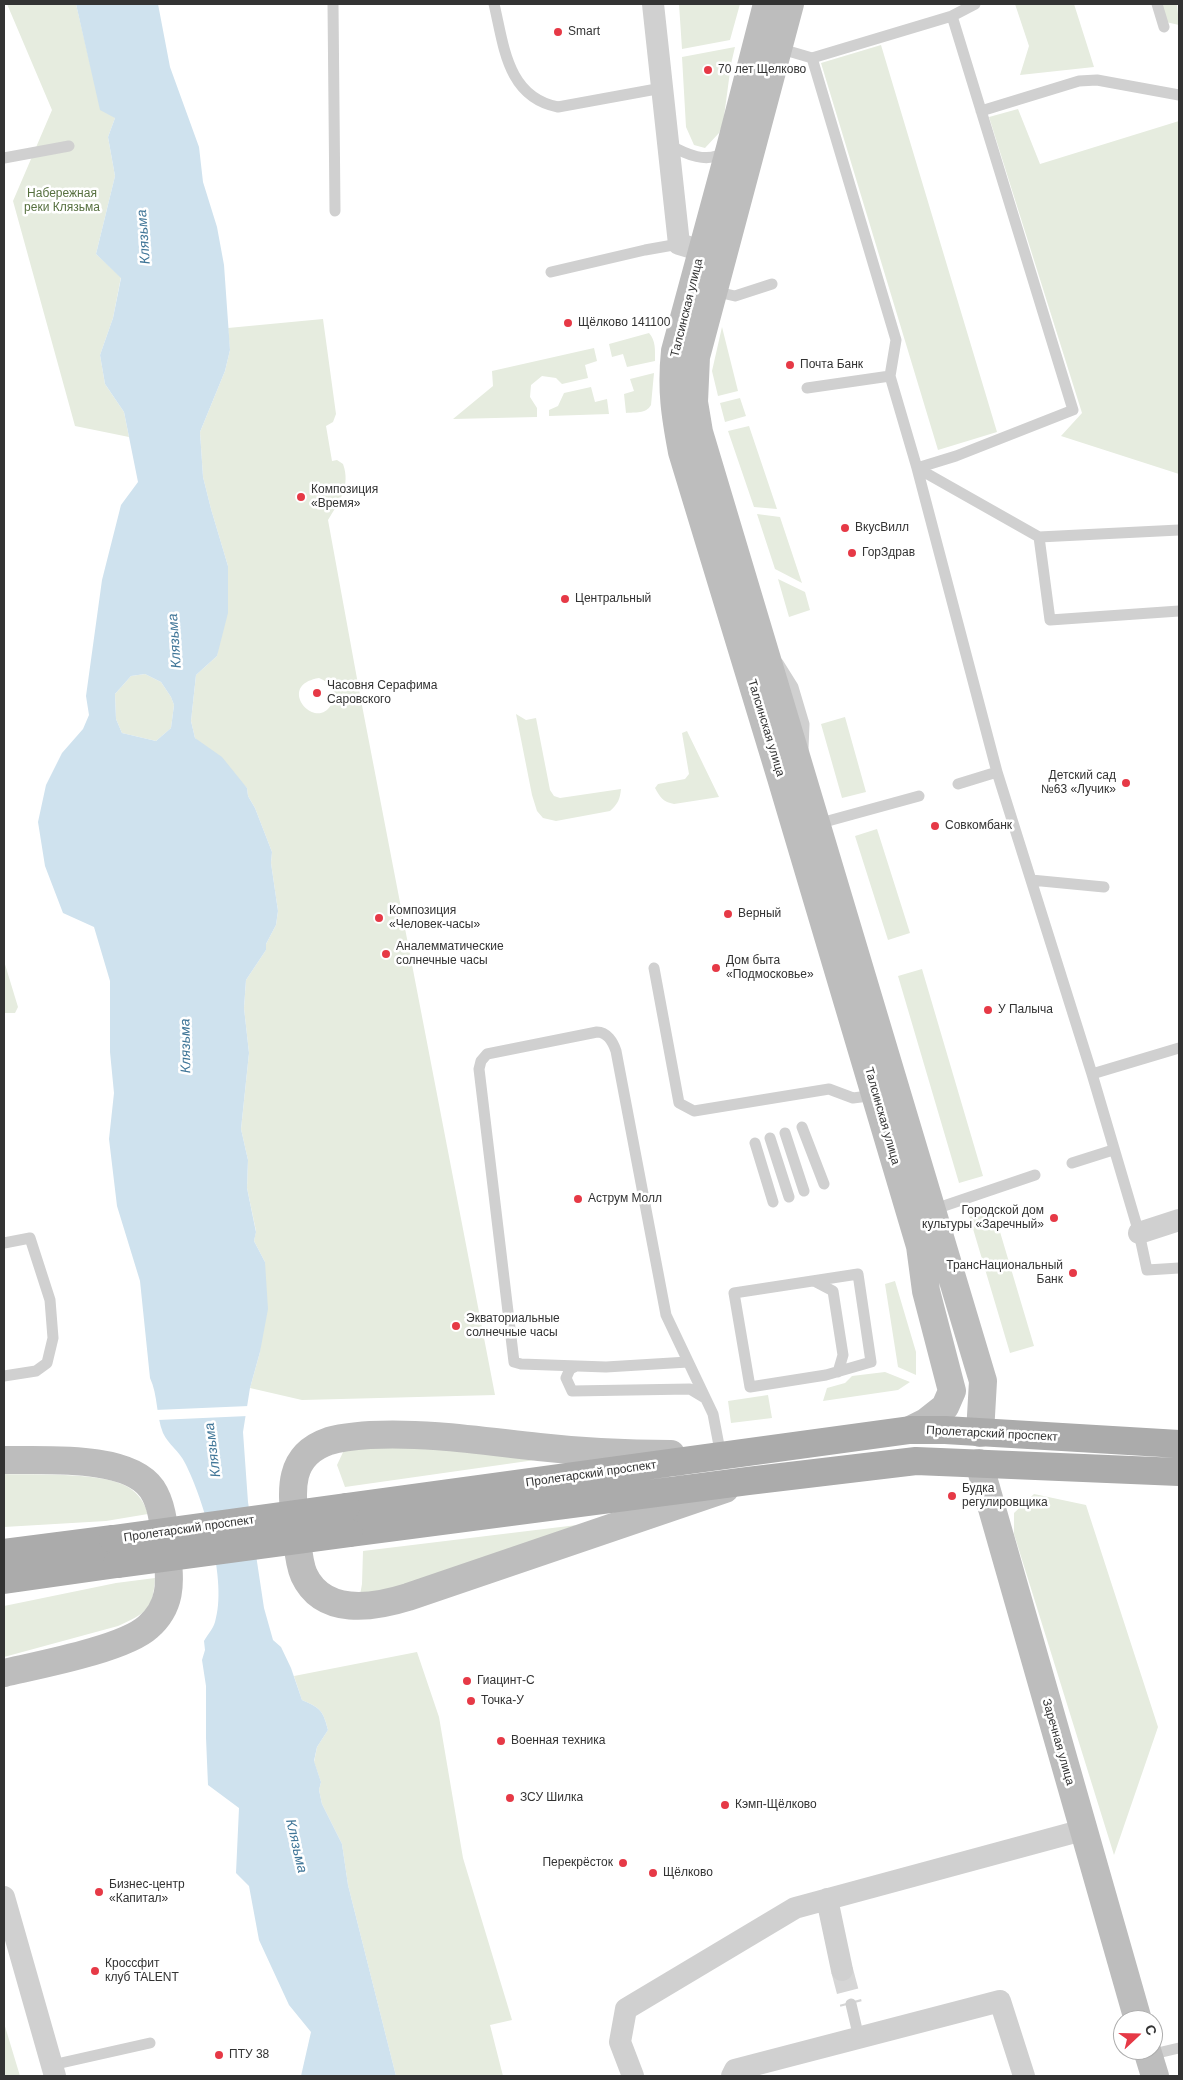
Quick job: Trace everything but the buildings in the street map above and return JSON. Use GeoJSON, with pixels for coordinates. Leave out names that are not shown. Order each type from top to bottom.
{"type":"FeatureCollection","features":[{"type":"Feature","properties":{"kind":"main road","name":"Талсинская улица"},"geometry":{"type":"LineString","coordinates":[[767,4],[675,351],[672,379],[673,404],[682,452],[932,1210],[983,1381],[980,1433]]}},
{"type":"Feature","properties":{"kind":"main road","name":"Талсинская улица"},"geometry":{"type":"LineString","coordinates":[[794,13],[778,48],[701,251],[713,291],[696,357],[694,402],[699,432],[802,773],[807,829],[853,1017],[920,1246],[926,1291],[952,1391],[945,1407],[926,1422],[910,1430]]}},
{"type":"Feature","properties":{"kind":"main road","name":"Пролетарский проспект"},"geometry":{"type":"LineString","coordinates":[[4,1580],[68,1559],[347,1520],[728,1454],[910,1430],[1179,1444]]}},
{"type":"Feature","properties":{"kind":"main road"},"geometry":{"type":"LineString","coordinates":[[979,1463],[980,1433]]}},
{"type":"Feature","properties":{"kind":"main road"},"geometry":{"type":"LineString","coordinates":[[728,1454],[613,1453],[401,1434],[352,1436],[328,1442],[311,1451],[294,1477],[292,1496],[300,1564],[310,1585],[326,1599],[352,1606],[378,1605],[408,1597],[615,1526],[699,1500],[748,1480]]}},
{"type":"Feature","properties":{"kind":"main road"},"geometry":{"type":"LineString","coordinates":[[4,1460],[97,1464],[129,1470],[144,1480],[155,1494],[162,1514],[170,1582],[167,1601],[159,1616],[146,1629],[124,1640],[90,1651],[4,1673]]}},
{"type":"Feature","properties":{"kind":"main road","name":"Пролетарский проспект"},"geometry":{"type":"LineString","coordinates":[[347,1520],[748,1480],[916,1461],[1179,1472]]}},
{"type":"Feature","properties":{"kind":"main road","name":"Заречная улица"},"geometry":{"type":"LineString","coordinates":[[979,1463],[1135,2010]]}},
{"type":"Feature","properties":{"kind":"main road"},"geometry":{"type":"LineString","coordinates":[[4,1548],[68,1559]]}},
{"type":"Feature","properties":{"kind":"main road","name":"Пролетарский проспект"},"geometry":{"type":"LineString","coordinates":[[4,1553],[68,1559]]}},
{"type":"Feature","properties":{"kind":"main road"},"geometry":{"type":"LineString","coordinates":[[4,1585],[68,1559]]}},
{"type":"Feature","properties":{"kind":"street"},"geometry":{"type":"LineString","coordinates":[[653,4],[668,144],[701,251]]}},
{"type":"Feature","properties":{"kind":"street"},"geometry":{"type":"LineString","coordinates":[[1139,1233],[1179,1220]]}},
{"type":"Feature","properties":{"kind":"street"},"geometry":{"type":"LineString","coordinates":[[633,2076],[620,2042],[626,2009],[795,1908],[1083,1830]]}},
{"type":"Feature","properties":{"kind":"street"},"geometry":{"type":"LineString","coordinates":[[4,1897],[54,2071]]}},
{"type":"Feature","properties":{"kind":"street"},"geometry":{"type":"LineString","coordinates":[[827,1899],[842,1970]]}},
{"type":"Feature","properties":{"kind":"street"},"geometry":{"type":"LineString","coordinates":[[732,2076],[735,2070],[1000,2001],[1024,2076]]}},
{"type":"Feature","properties":{"kind":"lane"},"geometry":{"type":"LineString","coordinates":[[332,4],[335,211]]}},
{"type":"Feature","properties":{"kind":"lane"},"geometry":{"type":"LineString","coordinates":[[494,4],[508,60],[517,82],[533,98],[545,105],[558,108],[662,88]]}},
{"type":"Feature","properties":{"kind":"lane"},"geometry":{"type":"LineString","coordinates":[[778,48],[812,58],[952,16],[975,4]]}},
{"type":"Feature","properties":{"kind":"lane"},"geometry":{"type":"LineString","coordinates":[[1157,4],[1164,27]]}},
{"type":"Feature","properties":{"kind":"lane"},"geometry":{"type":"LineString","coordinates":[[917,468],[956,456],[1073,410],[952,16]]}},
{"type":"Feature","properties":{"kind":"lane"},"geometry":{"type":"LineString","coordinates":[[812,58],[896,340],[890,376],[917,468],[997,772],[1092,1074],[1139,1233],[1147,1270],[1179,1268]]}},
{"type":"Feature","properties":{"kind":"lane"},"geometry":{"type":"LineString","coordinates":[[668,144],[682,152],[706,158],[722,155],[730,148],[736,75]]}},
{"type":"Feature","properties":{"kind":"lane"},"geometry":{"type":"LineString","coordinates":[[981,111],[1079,81],[1098,80],[1179,94]]}},
{"type":"Feature","properties":{"kind":"lane"},"geometry":{"type":"LineString","coordinates":[[4,158],[69,146]]}},
{"type":"Feature","properties":{"kind":"lane"},"geometry":{"type":"LineString","coordinates":[[551,272],[645,250],[701,251]]}},
{"type":"Feature","properties":{"kind":"lane"},"geometry":{"type":"LineString","coordinates":[[713,291],[735,296],[772,284]]}},
{"type":"Feature","properties":{"kind":"lane"},"geometry":{"type":"LineString","coordinates":[[806,388],[890,376]]}},
{"type":"Feature","properties":{"kind":"lane"},"geometry":{"type":"LineString","coordinates":[[917,468],[1039,537],[1179,530]]}},
{"type":"Feature","properties":{"kind":"lane"},"geometry":{"type":"LineString","coordinates":[[1039,537],[1050,620],[1179,611]]}},
{"type":"Feature","properties":{"kind":"lane"},"geometry":{"type":"LineString","coordinates":[[958,784],[997,772]]}},
{"type":"Feature","properties":{"kind":"lane"},"geometry":{"type":"LineString","coordinates":[[807,829],[919,796]]}},
{"type":"Feature","properties":{"kind":"lane"},"geometry":{"type":"LineString","coordinates":[[1031,880],[1104,887]]}},
{"type":"Feature","properties":{"kind":"lane"},"geometry":{"type":"LineString","coordinates":[[654,968],[679,1102],[694,1111],[829,1089],[852,1098],[876,1096]]}},
{"type":"Feature","properties":{"kind":"lane"},"geometry":{"type":"LineString","coordinates":[[688,1362],[606,1367],[521,1364],[514,1362],[479,1069],[484,1056],[493,1051],[597,1032],[601,1032],[608,1037],[616,1051],[666,1315],[705,1398],[728,1454]]}},
{"type":"Feature","properties":{"kind":"lane"},"geometry":{"type":"LineString","coordinates":[[1092,1074],[1179,1048]]}},
{"type":"Feature","properties":{"kind":"lane"},"geometry":{"type":"LineString","coordinates":[[802,1127],[824,1184]]}},
{"type":"Feature","properties":{"kind":"lane"},"geometry":{"type":"LineString","coordinates":[[784,1133],[804,1191]]}},
{"type":"Feature","properties":{"kind":"lane"},"geometry":{"type":"LineString","coordinates":[[770,1138],[789,1197]]}},
{"type":"Feature","properties":{"kind":"lane"},"geometry":{"type":"LineString","coordinates":[[755,1144],[773,1202]]}},
{"type":"Feature","properties":{"kind":"lane"},"geometry":{"type":"LineString","coordinates":[[1072,1163],[1113,1150]]}},
{"type":"Feature","properties":{"kind":"lane"},"geometry":{"type":"LineString","coordinates":[[932,1210],[1035,1175]]}},
{"type":"Feature","properties":{"kind":"lane"},"geometry":{"type":"LineString","coordinates":[[4,1243],[30,1238],[50,1300],[53,1338],[47,1363],[36,1371],[4,1376]]}},
{"type":"Feature","properties":{"kind":"lane"},"geometry":{"type":"LineString","coordinates":[[858,1274],[871,1362],[812,1378],[750,1387],[734,1293],[814,1281],[858,1274]]}},
{"type":"Feature","properties":{"kind":"lane"},"geometry":{"type":"LineString","coordinates":[[814,1281],[833,1291],[843,1355],[838,1372]]}},
{"type":"Feature","properties":{"kind":"lane"},"geometry":{"type":"LineString","coordinates":[[576,1366],[570,1369],[566,1378],[572,1392],[690,1388],[705,1398]]}},
{"type":"Feature","properties":{"kind":"lane"},"geometry":{"type":"LineString","coordinates":[[851,2004],[859,2038]]}},
{"type":"Feature","properties":{"kind":"lane"},"geometry":{"type":"LineString","coordinates":[[54,2071],[150,2043]]}},
{"type":"Feature","properties":{"kind":"lane"},"geometry":{"type":"LineString","coordinates":[[1163,2055],[1179,2048]]}},
{"type":"Feature","properties":{"kind":"green space","name":"Набережная реки Клязьма"},"geometry":{"type":"Polygon","coordinates":[[[7,4],[76,4],[92,72],[115,118],[108,137],[115,176],[96,254],[121,277],[113,318],[100,355],[105,384],[124,412],[129,437],[75,426],[13,201],[52,110],[7,4]]]}},
{"type":"Feature","properties":{"kind":"green space"},"geometry":{"type":"Polygon","coordinates":[[[679,4],[740,4],[730,40],[682,49],[679,4]]]}},
{"type":"Feature","properties":{"kind":"green space"},"geometry":{"type":"Polygon","coordinates":[[[1015,4],[1074,4],[1094,67],[1020,75],[1029,46],[1015,4]]]}},
{"type":"Feature","properties":{"kind":"green space"},"geometry":{"type":"Polygon","coordinates":[[[1161,4],[1177,4],[1179,25],[1166,22],[1161,4]]]}},
{"type":"Feature","properties":{"kind":"green space"},"geometry":{"type":"Polygon","coordinates":[[[881,45],[997,432],[938,450],[821,63],[881,45]]]}},
{"type":"Feature","properties":{"kind":"green space"},"geometry":{"type":"Polygon","coordinates":[[[735,47],[723,124],[719,133],[705,148],[694,145],[686,127],[682,57],[735,47]]]}},
{"type":"Feature","properties":{"kind":"green space"},"geometry":{"type":"Polygon","coordinates":[[[1018,109],[1040,164],[1179,121],[1179,474],[1061,436],[1082,413],[989,117],[1018,109]]]}},
{"type":"Feature","properties":{"kind":"green space"},"geometry":{"type":"Polygon","coordinates":[[[323,319],[336,414],[333,422],[326,426],[332,461],[337,460],[343,464],[346,480],[343,494],[328,520],[495,1395],[302,1400],[250,1388],[260,1352],[265,1262],[254,1241],[256,1231],[247,1188],[248,1160],[241,1129],[249,1053],[244,1008],[246,980],[266,950],[266,944],[276,925],[278,911],[271,863],[272,852],[255,808],[248,796],[247,788],[195,738],[191,721],[196,675],[217,656],[228,566],[203,477],[200,432],[225,371],[230,350],[228,328],[323,319]],[[319,678],[306,682],[300,689],[299,697],[302,704],[316,713],[324,712],[331,705],[334,696],[330,685],[319,678]]]}},
{"type":"Feature","properties":{"kind":"green space"},"geometry":{"type":"Polygon","coordinates":[[[722,327],[738,391],[718,396],[712,371],[722,327]]]}},
{"type":"Feature","properties":{"kind":"green space"},"geometry":{"type":"Polygon","coordinates":[[[649,333],[654,342],[655,361],[627,367],[623,354],[612,357],[609,344],[649,333]]]}},
{"type":"Feature","properties":{"kind":"green space"},"geometry":{"type":"Polygon","coordinates":[[[594,348],[597,361],[585,365],[588,378],[562,384],[556,378],[542,376],[531,385],[530,397],[537,408],[537,417],[453,419],[493,386],[492,371],[594,348]]]}},
{"type":"Feature","properties":{"kind":"green space"},"geometry":{"type":"Polygon","coordinates":[[[654,373],[651,405],[649,408],[643,411],[626,413],[624,394],[634,391],[630,379],[654,373]]]}},
{"type":"Feature","properties":{"kind":"green space"},"geometry":{"type":"Polygon","coordinates":[[[591,387],[595,402],[607,399],[609,414],[549,416],[549,410],[558,406],[564,393],[591,387]]]}},
{"type":"Feature","properties":{"kind":"green space"},"geometry":{"type":"Polygon","coordinates":[[[740,398],[746,416],[725,422],[720,403],[740,398]]]}},
{"type":"Feature","properties":{"kind":"green space"},"geometry":{"type":"Polygon","coordinates":[[[749,426],[777,509],[754,507],[728,431],[749,426]]]}},
{"type":"Feature","properties":{"kind":"green space"},"geometry":{"type":"Polygon","coordinates":[[[757,514],[780,517],[802,583],[775,569],[757,514]]]}},
{"type":"Feature","properties":{"kind":"green space"},"geometry":{"type":"Polygon","coordinates":[[[778,579],[805,592],[810,610],[789,617],[778,579]]]}},
{"type":"Feature","properties":{"kind":"green space"},"geometry":{"type":"Polygon","coordinates":[[[145,674],[161,682],[174,705],[171,728],[156,741],[122,733],[116,719],[115,694],[131,676],[145,674]]]}},
{"type":"Feature","properties":{"kind":"green space"},"geometry":{"type":"Polygon","coordinates":[[[516,714],[526,720],[536,718],[550,790],[554,796],[560,798],[621,789],[618,801],[610,811],[556,821],[543,818],[537,811],[532,795],[516,714]]]}},
{"type":"Feature","properties":{"kind":"green space"},"geometry":{"type":"Polygon","coordinates":[[[845,717],[866,792],[842,798],[821,724],[845,717]]]}},
{"type":"Feature","properties":{"kind":"green space"},"geometry":{"type":"Polygon","coordinates":[[[687,731],[719,797],[674,804],[662,799],[655,788],[658,784],[685,779],[689,774],[682,733],[687,731]]]}},
{"type":"Feature","properties":{"kind":"green space"},"geometry":{"type":"Polygon","coordinates":[[[877,829],[910,933],[888,940],[855,836],[877,829]]]}},
{"type":"Feature","properties":{"kind":"green space"},"geometry":{"type":"Polygon","coordinates":[[[4,961],[18,1007],[15,1013],[4,1013],[4,961]]]}},
{"type":"Feature","properties":{"kind":"green space"},"geometry":{"type":"Polygon","coordinates":[[[922,969],[983,1176],[959,1183],[898,976],[922,969]]]}},
{"type":"Feature","properties":{"kind":"green space"},"geometry":{"type":"Polygon","coordinates":[[[992,1205],[1034,1346],[1010,1353],[968,1212],[992,1205]]]}},
{"type":"Feature","properties":{"kind":"green space"},"geometry":{"type":"Polygon","coordinates":[[[895,1281],[916,1352],[916,1375],[898,1367],[885,1284],[895,1281]]]}},
{"type":"Feature","properties":{"kind":"green space"},"geometry":{"type":"Polygon","coordinates":[[[885,1372],[910,1382],[898,1390],[823,1401],[827,1388],[845,1383],[852,1376],[885,1372]]]}},
{"type":"Feature","properties":{"kind":"green space"},"geometry":{"type":"Polygon","coordinates":[[[768,1395],[772,1418],[731,1423],[728,1401],[768,1395]]]}},
{"type":"Feature","properties":{"kind":"green space"},"geometry":{"type":"Polygon","coordinates":[[[388,1445],[542,1459],[345,1487],[337,1465],[345,1448],[388,1445]]]}},
{"type":"Feature","properties":{"kind":"green space"},"geometry":{"type":"Polygon","coordinates":[[[4,1474],[68,1475],[117,1482],[128,1487],[138,1495],[148,1514],[106,1521],[4,1527],[4,1474]]]}},
{"type":"Feature","properties":{"kind":"green space"},"geometry":{"type":"Polygon","coordinates":[[[1034,1494],[1086,1505],[1158,1727],[1114,1855],[1014,1534],[1014,1513],[1034,1494]]]}},
{"type":"Feature","properties":{"kind":"green space"},"geometry":{"type":"Polygon","coordinates":[[[577,1525],[401,1587],[360,1595],[363,1551],[577,1525]]]}},
{"type":"Feature","properties":{"kind":"green space"},"geometry":{"type":"Polygon","coordinates":[[[155,1578],[150,1604],[135,1618],[118,1626],[4,1657],[4,1606],[116,1583],[155,1578]]]}},
{"type":"Feature","properties":{"kind":"green space"},"geometry":{"type":"Polygon","coordinates":[[[417,1652],[439,1717],[463,1858],[512,2020],[490,2025],[503,2076],[396,2076],[348,1885],[342,1844],[322,1804],[319,1790],[321,1782],[314,1762],[317,1747],[328,1730],[320,1710],[302,1700],[294,1676],[417,1652]]]}},
{"type":"Feature","properties":{"kind":"green space"},"geometry":{"type":"Polygon","coordinates":[[[4,2023],[20,2076],[4,2076],[4,2023]]]}},
{"type":"Feature","properties":{"kind":"water","name":"Клязьма"},"geometry":{"type":"Polygon","coordinates":[[[76,4],[158,4],[170,67],[199,147],[203,182],[217,227],[224,265],[230,350],[225,371],[200,432],[203,477],[228,566],[228,613],[217,656],[196,675],[191,721],[195,738],[222,757],[247,788],[248,796],[255,808],[272,852],[271,863],[278,911],[276,925],[266,944],[266,950],[246,980],[244,1008],[249,1053],[241,1129],[248,1160],[247,1188],[256,1232],[254,1241],[265,1262],[268,1309],[260,1352],[250,1388],[243,1432],[248,1502],[264,1608],[273,1640],[281,1647],[291,1668],[302,1700],[320,1710],[328,1730],[317,1747],[314,1761],[321,1782],[319,1790],[322,1804],[342,1844],[348,1885],[396,2076],[301,2076],[311,2032],[289,2005],[259,1940],[249,1886],[236,1873],[239,1808],[208,1785],[206,1686],[202,1660],[205,1650],[204,1641],[214,1625],[218,1605],[218,1585],[212,1541],[200,1498],[192,1479],[183,1459],[165,1437],[161,1426],[150,1378],[140,1281],[117,1206],[109,1139],[114,1093],[110,1052],[110,981],[94,927],[63,913],[45,866],[38,822],[46,785],[62,753],[83,729],[89,715],[86,696],[102,580],[121,505],[138,482],[124,412],[105,384],[100,355],[113,318],[121,278],[96,254],[115,176],[108,137],[115,118],[100,110],[76,4]],[[145,674],[131,676],[115,694],[116,719],[122,733],[156,741],[171,728],[174,705],[161,682],[145,674]]]}},
{"type":"Feature","properties":{"kind":"pier"},"geometry":{"type":"Polygon","coordinates":[[[249,1406],[248,1416],[158,1420],[155,1410],[249,1406]]]}},
{"type":"Feature","properties":{"kind":"tunnel"},"geometry":{"type":"LineString","coordinates":[[842,1970],[851,2004]]}},
{"type":"Feature","properties":{"kind":"place","name":"Smart"},"geometry":{"type":"Point","coordinates":[558,32]}},
{"type":"Feature","properties":{"kind":"place","name":"70 лет Щелково"},"geometry":{"type":"Point","coordinates":[708,70]}},
{"type":"Feature","properties":{"kind":"place","name":"Щёлково 141100"},"geometry":{"type":"Point","coordinates":[568,323]}},
{"type":"Feature","properties":{"kind":"place","name":"Почта Банк"},"geometry":{"type":"Point","coordinates":[790,365]}},
{"type":"Feature","properties":{"kind":"place","name":"Композиция «Время»"},"geometry":{"type":"Point","coordinates":[301,497]}},
{"type":"Feature","properties":{"kind":"place","name":"ВкусВилл"},"geometry":{"type":"Point","coordinates":[845,528]}},
{"type":"Feature","properties":{"kind":"place","name":"ГорЗдрав"},"geometry":{"type":"Point","coordinates":[852,553]}},
{"type":"Feature","properties":{"kind":"place","name":"Центральный"},"geometry":{"type":"Point","coordinates":[565,599]}},
{"type":"Feature","properties":{"kind":"place","name":"Часовня Серафима Саровского"},"geometry":{"type":"Point","coordinates":[317,693]}},
{"type":"Feature","properties":{"kind":"place","name":"Детский сад №63 «Лучик»"},"geometry":{"type":"Point","coordinates":[1126,783]}},
{"type":"Feature","properties":{"kind":"place","name":"Совкомбанк"},"geometry":{"type":"Point","coordinates":[935,826]}},
{"type":"Feature","properties":{"kind":"place","name":"Верный"},"geometry":{"type":"Point","coordinates":[728,914]}},
{"type":"Feature","properties":{"kind":"place","name":"Композиция «Человек-часы»"},"geometry":{"type":"Point","coordinates":[379,918]}},
{"type":"Feature","properties":{"kind":"place","name":"Аналемматические солнечные часы"},"geometry":{"type":"Point","coordinates":[386,954]}},
{"type":"Feature","properties":{"kind":"place","name":"Дом быта «Подмосковье»"},"geometry":{"type":"Point","coordinates":[716,968]}},
{"type":"Feature","properties":{"kind":"place","name":"У Палыча"},"geometry":{"type":"Point","coordinates":[988,1010]}},
{"type":"Feature","properties":{"kind":"place","name":"Аструм Молл"},"geometry":{"type":"Point","coordinates":[578,1199]}},
{"type":"Feature","properties":{"kind":"place","name":"Городской дом культуры «Заречный»"},"geometry":{"type":"Point","coordinates":[1054,1218]}},
{"type":"Feature","properties":{"kind":"place","name":"ТрансНациональный Банк"},"geometry":{"type":"Point","coordinates":[1073,1273]}},
{"type":"Feature","properties":{"kind":"place","name":"Экваториальные солнечные часы"},"geometry":{"type":"Point","coordinates":[456,1326]}},
{"type":"Feature","properties":{"kind":"place","name":"Будка регулировщика"},"geometry":{"type":"Point","coordinates":[952,1496]}},
{"type":"Feature","properties":{"kind":"place","name":"Гиацинт-С"},"geometry":{"type":"Point","coordinates":[467,1681]}},
{"type":"Feature","properties":{"kind":"place","name":"Точка-У"},"geometry":{"type":"Point","coordinates":[471,1701]}},
{"type":"Feature","properties":{"kind":"place","name":"Военная техника"},"geometry":{"type":"Point","coordinates":[501,1741]}},
{"type":"Feature","properties":{"kind":"place","name":"ЗСУ Шилка"},"geometry":{"type":"Point","coordinates":[510,1798]}},
{"type":"Feature","properties":{"kind":"place","name":"Кэмп-Щёлково"},"geometry":{"type":"Point","coordinates":[725,1805]}},
{"type":"Feature","properties":{"kind":"place","name":"Перекрёсток"},"geometry":{"type":"Point","coordinates":[623,1863]}},
{"type":"Feature","properties":{"kind":"place","name":"Щёлково"},"geometry":{"type":"Point","coordinates":[653,1873]}},
{"type":"Feature","properties":{"kind":"place","name":"Бизнес-центр «Капитал»"},"geometry":{"type":"Point","coordinates":[99,1892]}},
{"type":"Feature","properties":{"kind":"place","name":"Кроссфит клуб TALENT"},"geometry":{"type":"Point","coordinates":[95,1971]}},
{"type":"Feature","properties":{"kind":"place","name":"ПТУ 38"},"geometry":{"type":"Point","coordinates":[219,2055]}}]}
